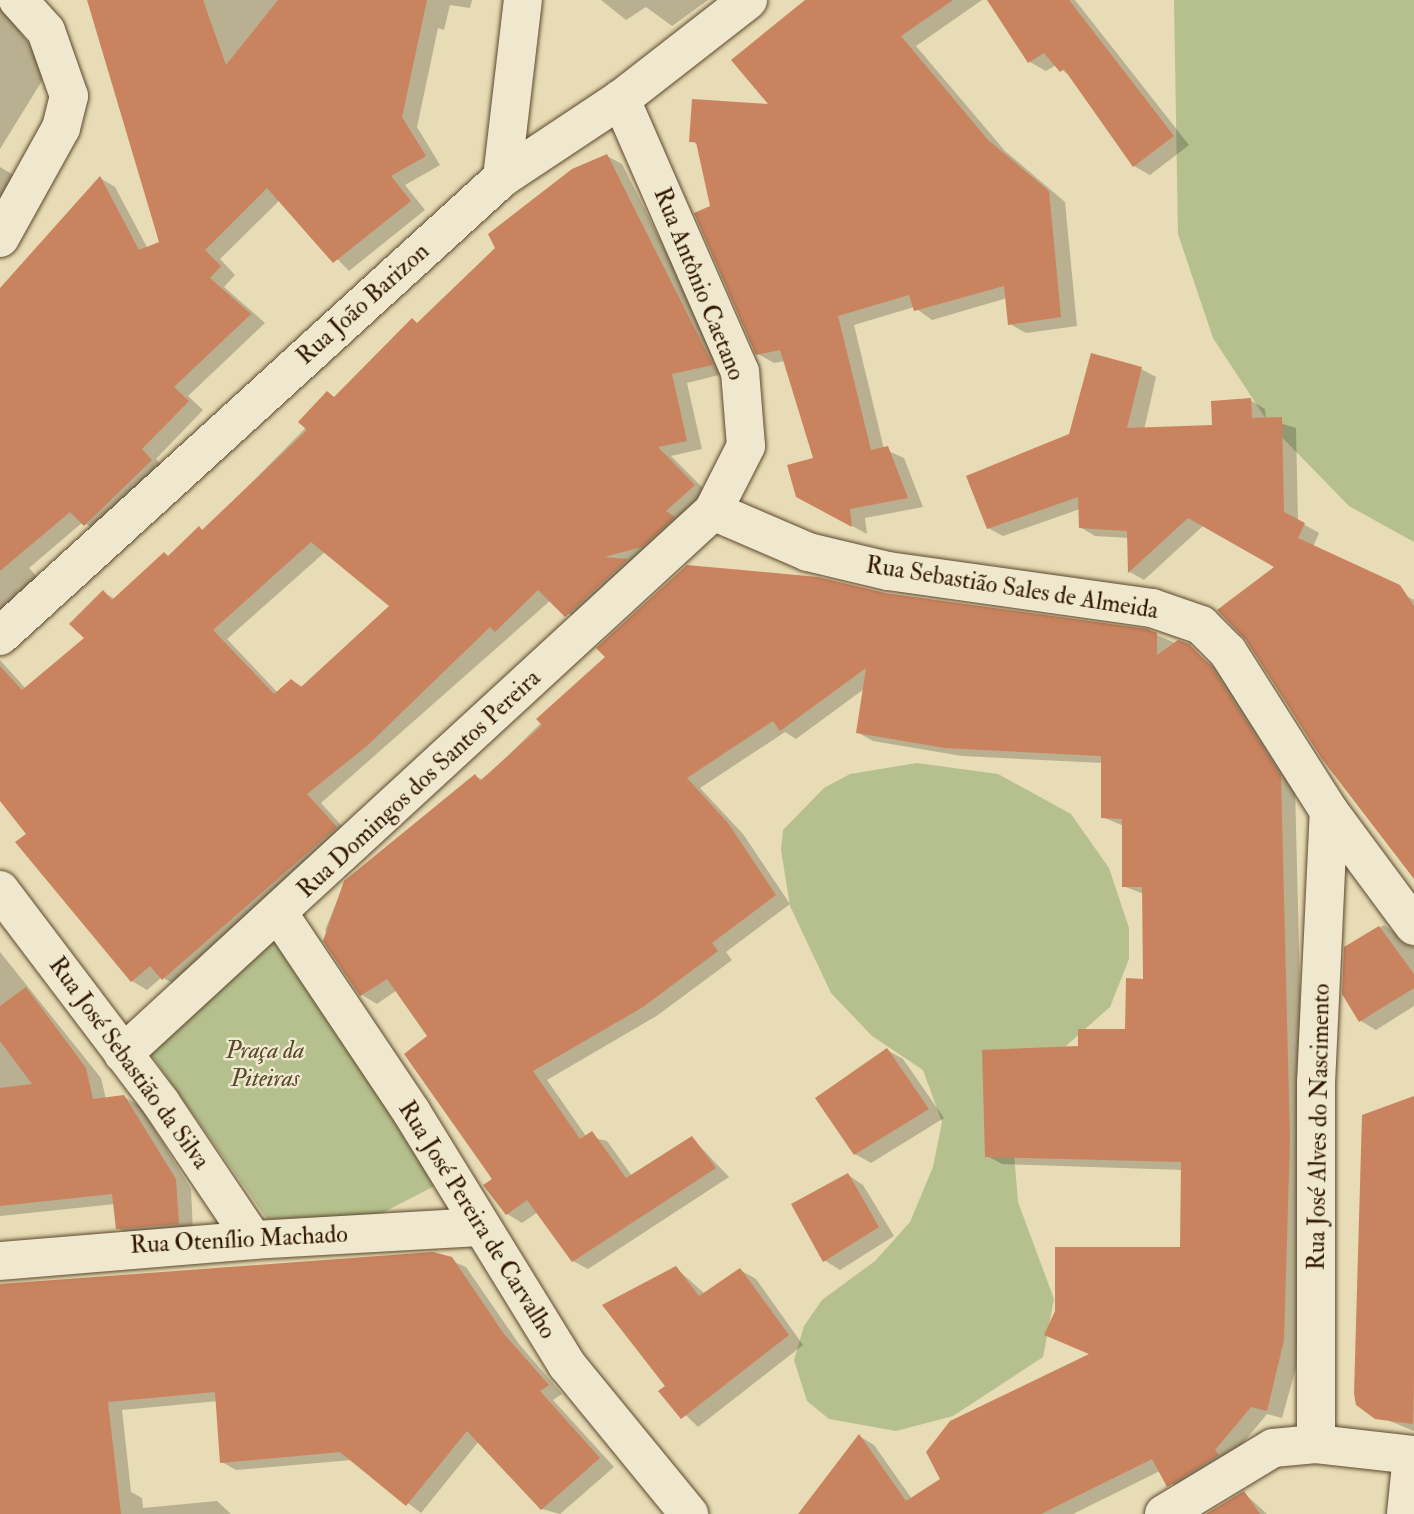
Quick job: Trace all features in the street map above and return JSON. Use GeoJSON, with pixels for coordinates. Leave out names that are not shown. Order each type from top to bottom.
{"type":"FeatureCollection","features":[{"type":"Feature","properties":{"kind":"street"},"geometry":{"type":"LineString","coordinates":[[0,238],[61,128],[69,96],[46,31],[18,0]]}},
{"type":"Feature","properties":{"kind":"street"},"geometry":{"type":"LineString","coordinates":[[502,178],[523,0]]}},
{"type":"Feature","properties":{"kind":"street","name":"Rua João Barizon"},"geometry":{"type":"LineString","coordinates":[[0,636],[502,178],[621,99],[748,0]]}},
{"type":"Feature","properties":{"kind":"street","name":"Rua Antônio Caetano"},"geometry":{"type":"LineString","coordinates":[[621,99],[740,372],[746,446],[713,511]]}},
{"type":"Feature","properties":{"kind":"street","name":"Rua Sebastião Sales de Almeida"},"geometry":{"type":"LineString","coordinates":[[713,511],[808,552],[848,562],[1152,608],[1201,625],[1228,652],[1329,811],[1414,926]]}},
{"type":"Feature","properties":{"kind":"street","name":"Rua Domingos dos Santos Pereira"},"geometry":{"type":"LineString","coordinates":[[123,1054],[279,914],[713,511]]}},
{"type":"Feature","properties":{"kind":"street","name":"Rua José Alves do Nascimento"},"geometry":{"type":"LineString","coordinates":[[1316,1444],[1316,1083],[1329,811]]}},
{"type":"Feature","properties":{"kind":"street","name":"Rua José Sebastião da Silva"},"geometry":{"type":"LineString","coordinates":[[0,890],[123,1054],[253,1240]]}},
{"type":"Feature","properties":{"kind":"street","name":"Rua José Pereira de Carvalho"},"geometry":{"type":"LineString","coordinates":[[279,914],[412,1113],[478,1227],[567,1365],[689,1514]]}},
{"type":"Feature","properties":{"kind":"street","name":"Rua Otenílio Machado"},"geometry":{"type":"LineString","coordinates":[[0,1261],[253,1240],[478,1227]]}},
{"type":"Feature","properties":{"kind":"street"},"geometry":{"type":"LineString","coordinates":[[1164,1514],[1251,1458],[1316,1444],[1413,1455],[1406,1514]]}},
{"type":"Feature","properties":{"kind":"green space"},"geometry":{"type":"Polygon","coordinates":[[[1174,0],[1414,0],[1414,542],[1349,506],[1270,425],[1213,338],[1178,234],[1174,0]]]}},
{"type":"Feature","properties":{"kind":"green space"},"geometry":{"type":"Polygon","coordinates":[[[917,763],[998,774],[1071,814],[1109,868],[1129,928],[1129,959],[1110,1007],[1049,1061],[1013,1142],[1018,1202],[1054,1299],[1043,1357],[953,1416],[896,1431],[829,1419],[807,1401],[794,1360],[804,1326],[822,1300],[875,1261],[910,1222],[933,1167],[942,1122],[923,1070],[872,1036],[831,993],[790,906],[781,850],[783,830],[824,788],[850,774],[917,763]]]}},
{"type":"Feature","properties":{"kind":"green space","name":"Praça da Piteiras"},"geometry":{"type":"Polygon","coordinates":[[[280,930],[444,1181],[363,1223],[267,1219],[146,1047],[280,930]]]}},
{"type":"Feature","properties":{"kind":"building"},"geometry":{"type":"Polygon","coordinates":[[[87,0],[203,0],[226,65],[278,0],[427,0],[402,117],[426,156],[391,176],[411,201],[333,263],[267,188],[205,250],[221,266],[210,278],[251,314],[174,387],[189,401],[142,449],[152,460],[84,526],[70,512],[0,571],[0,288],[100,176],[139,250],[159,242],[87,0]]]}},
{"type":"Feature","properties":{"kind":"building"},"geometry":{"type":"Polygon","coordinates":[[[805,0],[953,0],[901,36],[988,140],[1049,191],[1061,317],[1008,325],[1004,286],[914,311],[909,295],[838,316],[871,450],[888,446],[908,498],[850,509],[852,527],[796,497],[787,465],[813,458],[780,350],[756,355],[694,213],[710,206],[696,142],[689,142],[692,99],[768,104],[731,60],[805,0]]]}},
{"type":"Feature","properties":{"kind":"building"},"geometry":{"type":"Polygon","coordinates":[[[987,0],[1069,0],[1174,136],[1133,167],[1064,69],[1060,72],[1044,53],[1028,63],[987,0]]]}},
{"type":"Feature","properties":{"kind":"building"},"geometry":{"type":"Polygon","coordinates":[[[607,154],[713,365],[672,374],[687,441],[658,447],[695,485],[666,511],[675,517],[642,547],[604,557],[628,559],[565,617],[538,590],[495,632],[490,627],[368,745],[307,794],[337,827],[162,980],[150,966],[131,982],[15,842],[26,834],[0,801],[0,666],[22,690],[84,638],[69,624],[103,590],[112,600],[164,552],[168,556],[199,526],[202,530],[307,430],[298,422],[327,391],[334,397],[412,318],[417,323],[495,248],[488,234],[572,169],[607,154]],[[311,542],[213,630],[274,694],[291,679],[301,687],[389,606],[311,542]]]}},
{"type":"Feature","properties":{"kind":"building"},"geometry":{"type":"Polygon","coordinates":[[[1091,353],[1142,367],[1127,428],[1212,425],[1211,401],[1251,398],[1252,418],[1282,417],[1284,512],[1305,523],[1298,538],[1400,585],[1414,606],[1414,879],[1322,759],[1246,640],[1217,610],[1274,567],[1188,518],[1128,573],[1127,531],[1079,528],[1078,497],[987,529],[966,476],[1069,434],[1091,353]]]}},
{"type":"Feature","properties":{"kind":"building"},"geometry":{"type":"Polygon","coordinates":[[[687,565],[818,577],[885,593],[1147,629],[1157,633],[1157,655],[1178,640],[1189,644],[1211,666],[1281,776],[1290,1140],[1284,1340],[1267,1411],[1251,1407],[1215,1450],[1219,1455],[1167,1487],[1152,1459],[1041,1514],[798,1514],[859,1434],[906,1501],[940,1479],[926,1452],[950,1421],[1089,1354],[1044,1335],[1055,1311],[1055,1247],[1180,1247],[1181,1162],[985,1157],[982,1050],[1078,1046],[1078,1029],[1125,1029],[1126,978],[1143,979],[1142,887],[1122,887],[1122,819],[1101,818],[1101,756],[945,748],[856,733],[866,668],[780,731],[773,721],[687,778],[728,823],[776,895],[712,943],[718,951],[643,1007],[533,1071],[580,1139],[592,1131],[626,1178],[692,1136],[716,1168],[572,1262],[527,1200],[506,1215],[483,1185],[492,1179],[404,1054],[427,1036],[387,979],[360,996],[323,941],[344,881],[475,774],[480,781],[542,725],[536,719],[605,657],[596,648],[687,565]]]}},
{"type":"Feature","properties":{"kind":"building"},"geometry":{"type":"Polygon","coordinates":[[[1379,926],[1414,974],[1414,988],[1359,1022],[1342,994],[1344,947],[1379,926]]]}},
{"type":"Feature","properties":{"kind":"building"},"geometry":{"type":"Polygon","coordinates":[[[26,987],[86,1068],[93,1099],[124,1095],[176,1179],[179,1224],[116,1229],[112,1194],[0,1206],[0,1088],[32,1084],[0,1041],[0,1006],[26,987]]]}},
{"type":"Feature","properties":{"kind":"building"},"geometry":{"type":"Polygon","coordinates":[[[887,1048],[929,1109],[854,1155],[815,1098],[887,1048]]]}},
{"type":"Feature","properties":{"kind":"building"},"geometry":{"type":"Polygon","coordinates":[[[1414,1096],[1413,1424],[1375,1419],[1356,1405],[1354,1394],[1362,1115],[1414,1096]]]}},
{"type":"Feature","properties":{"kind":"building"},"geometry":{"type":"Polygon","coordinates":[[[848,1173],[879,1227],[823,1262],[791,1204],[848,1173]]]}},
{"type":"Feature","properties":{"kind":"building"},"geometry":{"type":"Polygon","coordinates":[[[433,1252],[452,1257],[504,1334],[549,1385],[540,1391],[600,1458],[541,1510],[467,1431],[406,1506],[340,1452],[220,1463],[215,1392],[108,1402],[121,1514],[0,1514],[0,1284],[433,1252]]]}},
{"type":"Feature","properties":{"kind":"building"},"geometry":{"type":"Polygon","coordinates":[[[676,1266],[699,1296],[740,1268],[789,1335],[681,1419],[658,1391],[665,1386],[602,1305],[676,1266]]]}},
{"type":"Feature","properties":{"kind":"building"},"geometry":{"type":"Polygon","coordinates":[[[1244,1491],[1260,1514],[1206,1514],[1244,1491]]]}}]}
